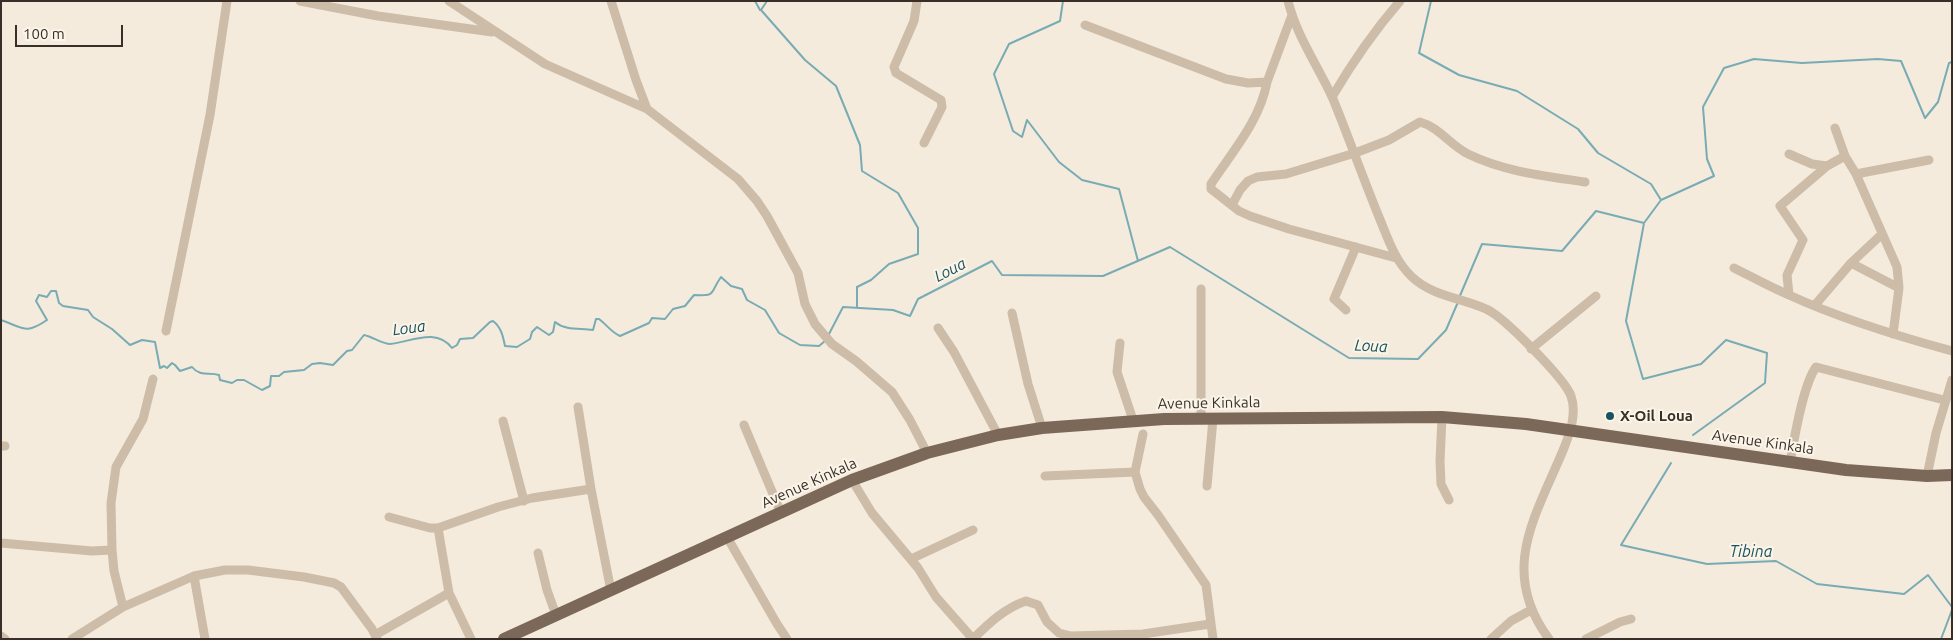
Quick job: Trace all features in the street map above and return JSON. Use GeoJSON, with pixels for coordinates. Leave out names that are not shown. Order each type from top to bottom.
{"type":"FeatureCollection","features":[{"type":"Feature","properties":{"kind":"main road","name":"Avenue Kinkala"},"geometry":{"type":"LineString","coordinates":[[504,639],[521,634],[556,615],[852,480],[927,453],[998,436],[1042,428],[1133,420],[1442,416],[1571,430],[1846,470],[1927,476],[1952,475]]}},
{"type":"Feature","properties":{"kind":"street"},"geometry":{"type":"LineString","coordinates":[[166,331],[210,115],[227,1]]}},
{"type":"Feature","properties":{"kind":"street"},"geometry":{"type":"LineString","coordinates":[[300,1],[378,16],[494,32]]}},
{"type":"Feature","properties":{"kind":"street"},"geometry":{"type":"LineString","coordinates":[[449,1],[545,64],[648,109],[738,180],[756,201],[798,273],[805,304],[815,324],[832,344],[856,361],[892,392],[927,453]]}},
{"type":"Feature","properties":{"kind":"street"},"geometry":{"type":"LineString","coordinates":[[611,1],[636,80],[648,109]]}},
{"type":"Feature","properties":{"kind":"street"},"geometry":{"type":"LineString","coordinates":[[917,1],[914,21],[894,67],[896,73],[941,100],[942,103],[934,125],[924,143]]}},
{"type":"Feature","properties":{"kind":"street"},"geometry":{"type":"LineString","coordinates":[[1288,1],[1298,32],[1332,97],[1396,258],[1421,285],[1450,298],[1493,312],[1560,378],[1572,398],[1571,430],[1534,518],[1525,548],[1525,590],[1531,610],[1549,639]]}},
{"type":"Feature","properties":{"kind":"street"},"geometry":{"type":"LineString","coordinates":[[1332,97],[1351,64],[1400,1]]}},
{"type":"Feature","properties":{"kind":"street"},"geometry":{"type":"LineString","coordinates":[[1292,15],[1256,118],[1211,184],[1212,189],[1250,216],[1396,258]]}},
{"type":"Feature","properties":{"kind":"street"},"geometry":{"type":"LineString","coordinates":[[1084,25],[1226,79],[1248,83],[1267,82]]}},
{"type":"Feature","properties":{"kind":"street"},"geometry":{"type":"LineString","coordinates":[[1232,205],[1240,190],[1248,181],[1258,177],[1286,174],[1355,153],[1389,140],[1420,122],[1431,127],[1466,153],[1490,164],[1522,172],[1585,182]]}},
{"type":"Feature","properties":{"kind":"street"},"geometry":{"type":"LineString","coordinates":[[1835,128],[1845,156],[1856,174],[1897,267],[1899,288],[1893,334]]}},
{"type":"Feature","properties":{"kind":"street"},"geometry":{"type":"LineString","coordinates":[[1789,154],[1812,164],[1827,166]]}},
{"type":"Feature","properties":{"kind":"street"},"geometry":{"type":"LineString","coordinates":[[1789,295],[1787,275],[1803,240],[1780,206],[1827,166],[1845,156]]}},
{"type":"Feature","properties":{"kind":"street"},"geometry":{"type":"LineString","coordinates":[[1856,174],[1929,160]]}},
{"type":"Feature","properties":{"kind":"street"},"geometry":{"type":"LineString","coordinates":[[1815,305],[1851,263],[1882,234]]}},
{"type":"Feature","properties":{"kind":"street"},"geometry":{"type":"LineString","coordinates":[[1346,310],[1334,299],[1356,247]]}},
{"type":"Feature","properties":{"kind":"street"},"geometry":{"type":"LineString","coordinates":[[1851,263],[1899,288]]}},
{"type":"Feature","properties":{"kind":"street"},"geometry":{"type":"LineString","coordinates":[[1734,268],[1789,295],[1893,334],[1952,352]]}},
{"type":"Feature","properties":{"kind":"street"},"geometry":{"type":"LineString","coordinates":[[1201,289],[1207,419],[1207,486]]}},
{"type":"Feature","properties":{"kind":"street"},"geometry":{"type":"LineString","coordinates":[[1531,349],[1596,296]]}},
{"type":"Feature","properties":{"kind":"street"},"geometry":{"type":"LineString","coordinates":[[1012,313],[1028,384],[1042,428]]}},
{"type":"Feature","properties":{"kind":"street"},"geometry":{"type":"LineString","coordinates":[[938,328],[954,352],[998,436]]}},
{"type":"Feature","properties":{"kind":"street"},"geometry":{"type":"LineString","coordinates":[[1120,344],[1117,372],[1133,420]]}},
{"type":"Feature","properties":{"kind":"street"},"geometry":{"type":"LineString","coordinates":[[1790,463],[1803,402],[1810,378],[1816,367],[1944,400]]}},
{"type":"Feature","properties":{"kind":"street"},"geometry":{"type":"LineString","coordinates":[[123,607],[114,571],[111,503],[116,467],[143,419],[153,379]]}},
{"type":"Feature","properties":{"kind":"street"},"geometry":{"type":"LineString","coordinates":[[1927,476],[1944,400],[1952,380]]}},
{"type":"Feature","properties":{"kind":"street"},"geometry":{"type":"LineString","coordinates":[[578,407],[591,489],[611,591]]}},
{"type":"Feature","properties":{"kind":"street"},"geometry":{"type":"LineString","coordinates":[[1442,416],[1441,484],[1449,500]]}},
{"type":"Feature","properties":{"kind":"street"},"geometry":{"type":"LineString","coordinates":[[504,422],[524,500]]}},
{"type":"Feature","properties":{"kind":"street"},"geometry":{"type":"LineString","coordinates":[[744,425],[781,513]]}},
{"type":"Feature","properties":{"kind":"street"},"geometry":{"type":"LineString","coordinates":[[1143,434],[1135,472],[1144,497],[1206,586],[1213,639]]}},
{"type":"Feature","properties":{"kind":"street"},"geometry":{"type":"LineString","coordinates":[[1045,476],[1135,472]]}},
{"type":"Feature","properties":{"kind":"street"},"geometry":{"type":"LineString","coordinates":[[852,480],[872,512],[910,559],[936,597],[973,639],[1012,606],[1026,601],[1038,605],[1047,622],[1059,633],[1071,636],[1144,636],[1210,624]]}},
{"type":"Feature","properties":{"kind":"street"},"geometry":{"type":"LineString","coordinates":[[389,517],[430,528],[438,528],[524,500],[591,489]]}},
{"type":"Feature","properties":{"kind":"street"},"geometry":{"type":"LineString","coordinates":[[438,528],[449,593],[471,639]]}},
{"type":"Feature","properties":{"kind":"street"},"geometry":{"type":"LineString","coordinates":[[910,559],[973,530]]}},
{"type":"Feature","properties":{"kind":"street"},"geometry":{"type":"LineString","coordinates":[[727,537],[787,639]]}},
{"type":"Feature","properties":{"kind":"street"},"geometry":{"type":"LineString","coordinates":[[1,544],[92,551],[112,550]]}},
{"type":"Feature","properties":{"kind":"street"},"geometry":{"type":"LineString","coordinates":[[538,553],[547,590],[556,615]]}},
{"type":"Feature","properties":{"kind":"street"},"geometry":{"type":"LineString","coordinates":[[72,639],[123,607],[194,576],[225,570],[248,570],[334,583],[340,587],[376,637],[449,593]]}},
{"type":"Feature","properties":{"kind":"street"},"geometry":{"type":"LineString","coordinates":[[194,576],[205,639]]}},
{"type":"Feature","properties":{"kind":"street"},"geometry":{"type":"LineString","coordinates":[[1491,639],[1511,621],[1531,610]]}},
{"type":"Feature","properties":{"kind":"street"},"geometry":{"type":"LineString","coordinates":[[1586,639],[1620,622],[1631,619]]}},
{"type":"Feature","properties":{"kind":"street"},"geometry":{"type":"LineString","coordinates":[[1,636],[5,639]]}},
{"type":"Feature","properties":{"kind":"waterway"},"geometry":{"type":"LineString","coordinates":[[755,1],[760,10]]}},
{"type":"Feature","properties":{"kind":"waterway"},"geometry":{"type":"LineString","coordinates":[[767,1],[761,10],[805,60],[836,86],[860,145],[862,171],[898,193],[918,228],[918,254],[889,264],[871,280],[857,287],[857,308]]}},
{"type":"Feature","properties":{"kind":"waterway"},"geometry":{"type":"LineString","coordinates":[[1063,1],[1060,21],[1009,44],[994,74],[1013,131],[1022,137],[1027,120],[1059,162],[1082,180],[1119,189],[1138,261]]}},
{"type":"Feature","properties":{"kind":"waterway"},"geometry":{"type":"LineString","coordinates":[[1431,1],[1419,53],[1459,75],[1517,91],[1578,129],[1598,153],[1651,184],[1661,200],[1644,223]]}},
{"type":"Feature","properties":{"kind":"waterway"},"geometry":{"type":"LineString","coordinates":[[1661,200],[1714,176],[1707,159],[1703,107],[1724,68],[1754,59],[1802,63],[1878,59],[1901,61],[1925,118],[1938,102],[1949,63],[1952,62]]}},
{"type":"Feature","properties":{"kind":"waterway","name":"Loua"},"geometry":{"type":"LineString","coordinates":[[1459,298],[1482,244],[1562,251],[1596,211],[1644,223],[1626,321],[1643,379],[1701,364],[1726,340],[1767,353],[1765,383],[1693,435]]}},
{"type":"Feature","properties":{"kind":"waterway","name":"Loua"},"geometry":{"type":"LineString","coordinates":[[829,334],[843,307],[893,310],[910,316],[918,299],[992,261],[1002,275],[1103,276],[1170,247],[1349,358],[1418,359],[1446,330],[1458,302]]}},
{"type":"Feature","properties":{"kind":"waterway","name":"Loua"},"geometry":{"type":"LineString","coordinates":[[1,320],[24,329],[40,325],[47,320],[36,301],[39,295],[47,297],[51,291],[56,291],[59,303],[63,306],[88,310],[93,317],[112,329],[130,345],[142,340],[155,342],[160,368],[164,366],[167,368],[172,363],[180,371],[192,367],[201,373],[219,375],[220,380],[232,383],[237,380],[244,380],[262,390],[270,386],[271,376],[279,376],[284,372],[304,370],[312,364],[333,365],[347,351],[352,350],[364,335],[390,344],[423,337],[439,338],[452,348],[457,345],[460,339],[473,338],[493,321],[500,329],[505,346],[517,347],[530,339],[532,332],[537,327],[549,335],[553,332],[555,322],[568,328],[593,330],[596,319],[599,319],[620,336],[649,323],[652,318],[665,319],[673,309],[685,306],[694,295],[712,293],[721,277],[731,286],[742,289],[747,300],[765,310],[779,333],[800,345],[819,346],[825,341]]}},
{"type":"Feature","properties":{"kind":"waterway","name":"Tibina"},"geometry":{"type":"LineString","coordinates":[[1671,463],[1621,545],[1707,564],[1776,561],[1817,584],[1904,594],[1928,575],[1952,607]]}},
{"type":"Feature","properties":{"kind":"waterway","name":"Tibina"},"geometry":{"type":"LineString","coordinates":[[1941,639],[1952,610]]}},
{"type":"Feature","properties":{"kind":"place","name":"X-Oil Loua"},"geometry":{"type":"Point","coordinates":[1610,416]}}]}
